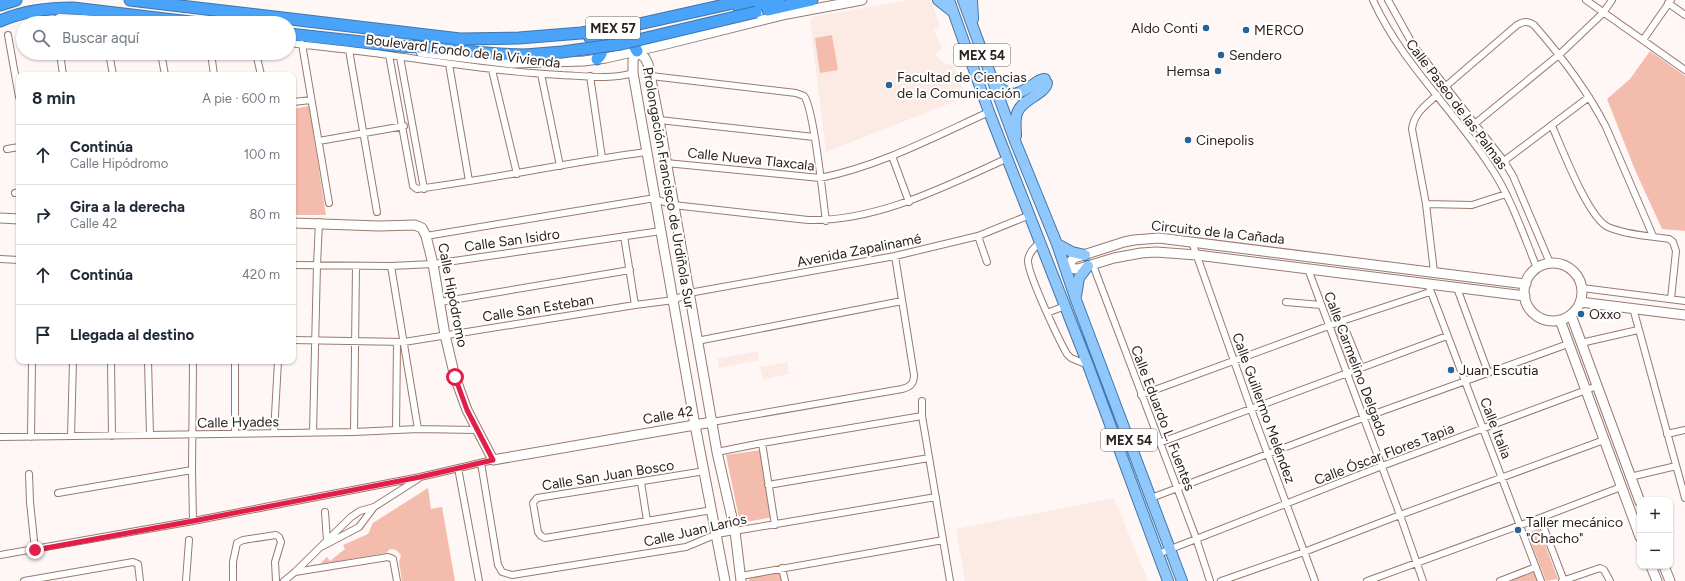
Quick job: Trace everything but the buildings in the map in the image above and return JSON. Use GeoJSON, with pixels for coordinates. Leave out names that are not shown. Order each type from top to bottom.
{"type":"FeatureCollection","features":[{"type":"Feature","properties":{"kind":"highway"},"geometry":{"type":"LineString","coordinates":[[0,5],[16,0]]}},
{"type":"Feature","properties":{"kind":"highway","name":"MEX 57"},"geometry":{"type":"LineString","coordinates":[[130,0],[265,16]]}},
{"type":"Feature","properties":{"kind":"highway","name":"MEX 57"},"geometry":{"type":"LineString","coordinates":[[296,20],[460,39],[535,37],[581,33],[630,26],[747,0]]}},
{"type":"Feature","properties":{"kind":"highway"},"geometry":{"type":"LineString","coordinates":[[477,39],[502,43],[530,44],[619,34],[626,35],[637,50],[645,32],[659,25],[778,0]]}},
{"type":"Feature","properties":{"kind":"highway","name":"MEX 57"},"geometry":{"type":"LineString","coordinates":[[296,35],[399,51],[416,46],[484,54],[525,54],[569,51],[621,44],[812,0]]}},
{"type":"Feature","properties":{"kind":"highway"},"geometry":{"type":"LineString","coordinates":[[0,21],[27,12],[53,8],[73,8],[140,16]]}},
{"type":"Feature","properties":{"kind":"highway"},"geometry":{"type":"LineString","coordinates":[[590,38],[599,45],[602,50],[597,59]]}},
{"type":"Feature","properties":{"kind":"main road"},"geometry":{"type":"LineString","coordinates":[[938,0],[953,13]]}},
{"type":"Feature","properties":{"kind":"main road","name":"MEX 54"},"geometry":{"type":"LineString","coordinates":[[949,0],[989,112],[1088,365],[1168,581]]}},
{"type":"Feature","properties":{"kind":"main road","name":"MEX 54"},"geometry":{"type":"LineString","coordinates":[[963,0],[975,37],[1056,244],[1182,581]]}},
{"type":"Feature","properties":{"kind":"main road"},"geometry":{"type":"LineString","coordinates":[[972,0],[975,37]]}},
{"type":"Feature","properties":{"kind":"main road"},"geometry":{"type":"LineString","coordinates":[[993,82],[1006,93],[1013,95],[1021,92],[1041,79],[1046,81],[1045,88],[1023,104],[1018,110],[1015,141]]}},
{"type":"Feature","properties":{"kind":"main road"},"geometry":{"type":"LineString","coordinates":[[982,91],[1003,109],[998,133]]}},
{"type":"Feature","properties":{"kind":"main road"},"geometry":{"type":"LineString","coordinates":[[1031,218],[1039,228],[1056,263],[1065,268],[1062,273],[1062,280],[1070,307],[1066,309]]}},
{"type":"Feature","properties":{"kind":"main road"},"geometry":{"type":"LineString","coordinates":[[1056,244],[1072,252],[1085,255]]}},
{"type":"Feature","properties":{"kind":"main road"},"geometry":{"type":"LineString","coordinates":[[1076,300],[1078,281],[1090,265]]}},
{"type":"Feature","properties":{"kind":"street"},"geometry":{"type":"LineString","coordinates":[[424,188],[411,124],[399,51],[512,63],[567,62],[597,59],[787,14],[862,0]]}},
{"type":"Feature","properties":{"kind":"street","name":"Calle Paseo de las Palmas"},"geometry":{"type":"LineString","coordinates":[[1373,0],[1403,53],[1466,131],[1490,165],[1506,194],[1537,268]]}},
{"type":"Feature","properties":{"kind":"street","name":"Calle Paseo de las Palmas"},"geometry":{"type":"LineString","coordinates":[[1388,0],[1414,45],[1504,160],[1513,176],[1550,263]]}},
{"type":"Feature","properties":{"kind":"street"},"geometry":{"type":"LineString","coordinates":[[1586,0],[1685,70]]}},
{"type":"Feature","properties":{"kind":"street"},"geometry":{"type":"LineString","coordinates":[[1466,131],[1560,54],[1603,13],[1612,0]]}},
{"type":"Feature","properties":{"kind":"street"},"geometry":{"type":"LineString","coordinates":[[1644,40],[1670,2],[1685,15]]}},
{"type":"Feature","properties":{"kind":"street"},"geometry":{"type":"LineString","coordinates":[[1446,86],[1517,25],[1524,22],[1529,22],[1534,25],[1560,54],[1589,97],[1606,127],[1653,236]]}},
{"type":"Feature","properties":{"kind":"street"},"geometry":{"type":"LineString","coordinates":[[8,35],[16,81]]}},
{"type":"Feature","properties":{"kind":"street","name":"Boulevard Fondo de la Vivienda"},"geometry":{"type":"LineString","coordinates":[[296,44],[389,55],[399,51],[449,64],[492,70],[590,76],[622,76],[633,73]]}},
{"type":"Feature","properties":{"kind":"street"},"geometry":{"type":"LineString","coordinates":[[302,44],[310,100],[319,141],[329,203]]}},
{"type":"Feature","properties":{"kind":"street"},"geometry":{"type":"LineString","coordinates":[[349,50],[377,212]]}},
{"type":"Feature","properties":{"kind":"street","name":"Prolongación Francisco de Urdiñola Sur"},"geometry":{"type":"LineString","coordinates":[[725,581],[695,425],[674,300],[646,152],[633,73],[634,60],[637,50],[647,60],[660,120],[673,205],[717,452],[735,532],[741,578]]}},
{"type":"Feature","properties":{"kind":"street"},"geometry":{"type":"LineString","coordinates":[[389,55],[413,186],[417,190],[517,174],[602,158],[646,152]]}},
{"type":"Feature","properties":{"kind":"street"},"geometry":{"type":"LineString","coordinates":[[61,60],[63,72]]}},
{"type":"Feature","properties":{"kind":"street"},"geometry":{"type":"LineString","coordinates":[[110,60],[112,72]]}},
{"type":"Feature","properties":{"kind":"street"},"geometry":{"type":"LineString","coordinates":[[162,60],[164,72]]}},
{"type":"Feature","properties":{"kind":"street"},"geometry":{"type":"LineString","coordinates":[[211,60],[213,72]]}},
{"type":"Feature","properties":{"kind":"street"},"geometry":{"type":"LineString","coordinates":[[258,60],[260,72]]}},
{"type":"Feature","properties":{"kind":"street"},"geometry":{"type":"LineString","coordinates":[[449,64],[469,181]]}},
{"type":"Feature","properties":{"kind":"street"},"geometry":{"type":"LineString","coordinates":[[492,70],[517,174]]}},
{"type":"Feature","properties":{"kind":"street"},"geometry":{"type":"LineString","coordinates":[[541,74],[560,166]]}},
{"type":"Feature","properties":{"kind":"street"},"geometry":{"type":"LineString","coordinates":[[590,76],[602,158]]}},
{"type":"Feature","properties":{"kind":"street"},"geometry":{"type":"LineString","coordinates":[[651,76],[796,93],[804,96],[808,105],[814,138],[826,221]]}},
{"type":"Feature","properties":{"kind":"street"},"geometry":{"type":"LineString","coordinates":[[1434,272],[1426,204],[1412,129],[1413,120],[1420,110],[1437,95]]}},
{"type":"Feature","properties":{"kind":"street"},"geometry":{"type":"LineString","coordinates":[[1504,160],[1552,126],[1589,97]]}},
{"type":"Feature","properties":{"kind":"street"},"geometry":{"type":"LineString","coordinates":[[296,102],[310,100]]}},
{"type":"Feature","properties":{"kind":"street","name":"Calle Nueva Tlaxcala"},"geometry":{"type":"LineString","coordinates":[[666,162],[820,178],[843,173],[892,156],[989,112]]}},
{"type":"Feature","properties":{"kind":"street"},"geometry":{"type":"LineString","coordinates":[[660,120],[814,138]]}},
{"type":"Feature","properties":{"kind":"street"},"geometry":{"type":"LineString","coordinates":[[319,141],[411,124]]}},
{"type":"Feature","properties":{"kind":"street"},"geometry":{"type":"LineString","coordinates":[[1552,126],[1586,200],[1596,216],[1606,226],[1622,232],[1669,239],[1676,246],[1671,299]]}},
{"type":"Feature","properties":{"kind":"street"},"geometry":{"type":"LineString","coordinates":[[7,149],[16,148]]}},
{"type":"Feature","properties":{"kind":"street"},"geometry":{"type":"LineString","coordinates":[[892,156],[909,202]]}},
{"type":"Feature","properties":{"kind":"street"},"geometry":{"type":"LineString","coordinates":[[426,236],[641,200],[655,199],[673,205],[826,221],[909,202],[1008,158]]}},
{"type":"Feature","properties":{"kind":"street"},"geometry":{"type":"LineString","coordinates":[[1426,204],[1472,205],[1506,194]]}},
{"type":"Feature","properties":{"kind":"street"},"geometry":{"type":"LineString","coordinates":[[0,218],[16,219]]}},
{"type":"Feature","properties":{"kind":"street","name":"Avenida Zapalinamé"},"geometry":{"type":"LineString","coordinates":[[689,293],[895,256],[978,236],[1031,218]]}},
{"type":"Feature","properties":{"kind":"street"},"geometry":{"type":"LineString","coordinates":[[296,223],[319,222],[313,432]]}},
{"type":"Feature","properties":{"kind":"street","name":"Calle Hipódromo"},"geometry":{"type":"LineString","coordinates":[[319,222],[419,226],[426,236],[433,264],[445,335],[455,377],[476,430],[493,460]]}},
{"type":"Feature","properties":{"kind":"street","name":"Calle San Isidro"},"geometry":{"type":"LineString","coordinates":[[296,265],[391,266],[433,264],[661,231]]}},
{"type":"Feature","properties":{"kind":"street"},"geometry":{"type":"LineString","coordinates":[[624,236],[635,305]]}},
{"type":"Feature","properties":{"kind":"street"},"geometry":{"type":"LineString","coordinates":[[978,236],[987,262]]}},
{"type":"Feature","properties":{"kind":"street","name":"Circuito de la Cañada"},"geometry":{"type":"LineString","coordinates":[[1065,268],[1074,258],[1134,240],[1159,238],[1526,284]]}},
{"type":"Feature","properties":{"kind":"street","name":"Calle Guillermo Meléndez"},"geometry":{"type":"LineString","coordinates":[[1192,242],[1267,455],[1316,581]]}},
{"type":"Feature","properties":{"kind":"street"},"geometry":{"type":"LineString","coordinates":[[1041,246],[1032,250],[1028,261],[1029,268],[1047,313],[1067,354],[1071,358],[1088,365]]}},
{"type":"Feature","properties":{"kind":"street","name":"Circuito de la Cañada"},"geometry":{"type":"LineString","coordinates":[[1065,268],[1078,269],[1114,258],[1156,252],[1197,255],[1308,268],[1429,288],[1458,288],[1525,296]]}},
{"type":"Feature","properties":{"kind":"street"},"geometry":{"type":"LineString","coordinates":[[697,341],[902,301],[895,256]]}},
{"type":"Feature","properties":{"kind":"street"},"geometry":{"type":"LineString","coordinates":[[0,259],[16,260]]}},
{"type":"Feature","properties":{"kind":"street"},"geometry":{"type":"LineString","coordinates":[[1550,263],[1559,264],[1571,269],[1579,279],[1582,288],[1580,302],[1571,315],[1560,320],[1541,318],[1534,313],[1528,305],[1525,296],[1526,284],[1532,273],[1537,268],[1550,263]]}},
{"type":"Feature","properties":{"kind":"street","name":"Calle Eduardo L. Fuentes"},"geometry":{"type":"LineString","coordinates":[[1090,265],[1196,538],[1210,581]]}},
{"type":"Feature","properties":{"kind":"street"},"geometry":{"type":"LineString","coordinates":[[354,432],[356,266]]}},
{"type":"Feature","properties":{"kind":"street"},"geometry":{"type":"LineString","coordinates":[[391,266],[400,342],[418,429]]}},
{"type":"Feature","properties":{"kind":"street","name":"Calle Carmelino Delgado"},"geometry":{"type":"LineString","coordinates":[[1308,268],[1423,581]]}},
{"type":"Feature","properties":{"kind":"street"},"geometry":{"type":"LineString","coordinates":[[440,302],[630,270]]}},
{"type":"Feature","properties":{"kind":"street"},"geometry":{"type":"LineString","coordinates":[[1141,395],[1429,288]]}},
{"type":"Feature","properties":{"kind":"street","name":"Calle Italia"},"geometry":{"type":"LineString","coordinates":[[1429,288],[1541,581]]}},
{"type":"Feature","properties":{"kind":"street"},"geometry":{"type":"LineString","coordinates":[[1458,288],[1488,372]]}},
{"type":"Feature","properties":{"kind":"street"},"geometry":{"type":"LineString","coordinates":[[1582,288],[1685,301]]}},
{"type":"Feature","properties":{"kind":"street","name":"Calle San Esteban"},"geometry":{"type":"LineString","coordinates":[[296,340],[400,342],[674,300],[689,293]]}},
{"type":"Feature","properties":{"kind":"street","name":"Calle 42"},"geometry":{"type":"LineString","coordinates":[[0,555],[193,521],[420,477],[481,462],[902,389],[913,383],[914,375],[902,301]]}},
{"type":"Feature","properties":{"kind":"street"},"geometry":{"type":"LineString","coordinates":[[1286,302],[1321,305]]}},
{"type":"Feature","properties":{"kind":"street"},"geometry":{"type":"LineString","coordinates":[[1580,302],[1633,308],[1684,317]]}},
{"type":"Feature","properties":{"kind":"street"},"geometry":{"type":"LineString","coordinates":[[1633,308],[1684,494]]}},
{"type":"Feature","properties":{"kind":"street"},"geometry":{"type":"LineString","coordinates":[[1047,313],[1066,309]]}},
{"type":"Feature","properties":{"kind":"street"},"geometry":{"type":"LineString","coordinates":[[1571,315],[1638,497]]}},
{"type":"Feature","properties":{"kind":"street"},"geometry":{"type":"LineString","coordinates":[[1560,320],[1620,487],[1637,522]]}},
{"type":"Feature","properties":{"kind":"street"},"geometry":{"type":"LineString","coordinates":[[1342,321],[1361,368]]}},
{"type":"Feature","properties":{"kind":"street"},"geometry":{"type":"LineString","coordinates":[[1581,343],[1638,330]]}},
{"type":"Feature","properties":{"kind":"street"},"geometry":{"type":"LineString","coordinates":[[1159,443],[1447,336]]}},
{"type":"Feature","properties":{"kind":"street"},"geometry":{"type":"LineString","coordinates":[[396,430],[400,342]]}},
{"type":"Feature","properties":{"kind":"street"},"geometry":{"type":"LineString","coordinates":[[1151,498],[1363,418],[1568,344]]}},
{"type":"Feature","properties":{"kind":"street"},"geometry":{"type":"LineString","coordinates":[[31,437],[32,364]]}},
{"type":"Feature","properties":{"kind":"street"},"geometry":{"type":"LineString","coordinates":[[71,436],[73,364]]}},
{"type":"Feature","properties":{"kind":"street"},"geometry":{"type":"LineString","coordinates":[[111,364],[112,436]]}},
{"type":"Feature","properties":{"kind":"street"},"geometry":{"type":"LineString","coordinates":[[148,364],[150,435]]}},
{"type":"Feature","properties":{"kind":"street"},"geometry":{"type":"LineString","coordinates":[[193,364],[193,521]]}},
{"type":"Feature","properties":{"kind":"street"},"geometry":{"type":"LineString","coordinates":[[235,364],[235,434]]}},
{"type":"Feature","properties":{"kind":"street"},"geometry":{"type":"LineString","coordinates":[[274,433],[278,364]]}},
{"type":"Feature","properties":{"kind":"street","name":"Calle Óscar Flores Tapia"},"geometry":{"type":"LineString","coordinates":[[1158,554],[1382,466],[1597,386]]}},
{"type":"Feature","properties":{"kind":"street"},"geometry":{"type":"LineString","coordinates":[[922,401],[922,416],[943,540],[948,581]]}},
{"type":"Feature","properties":{"kind":"street"},"geometry":{"type":"LineString","coordinates":[[717,452],[922,416]]}},
{"type":"Feature","properties":{"kind":"street","name":"Calle Hyades"},"geometry":{"type":"LineString","coordinates":[[0,437],[354,432],[418,429],[476,430]]}},
{"type":"Feature","properties":{"kind":"street"},"geometry":{"type":"LineString","coordinates":[[1667,434],[1685,430]]}},
{"type":"Feature","properties":{"kind":"street"},"geometry":{"type":"LineString","coordinates":[[1221,581],[1304,552],[1501,477],[1604,440]]}},
{"type":"Feature","properties":{"kind":"street"},"geometry":{"type":"LineString","coordinates":[[762,443],[775,525]]}},
{"type":"Feature","properties":{"kind":"street"},"geometry":{"type":"LineString","coordinates":[[768,485],[929,458]]}},
{"type":"Feature","properties":{"kind":"street"},"geometry":{"type":"LineString","coordinates":[[481,462],[498,565],[500,569],[511,577]]}},
{"type":"Feature","properties":{"kind":"street"},"geometry":{"type":"LineString","coordinates":[[1630,476],[1676,466]]}},
{"type":"Feature","properties":{"kind":"street"},"geometry":{"type":"LineString","coordinates":[[458,468],[479,581]]}},
{"type":"Feature","properties":{"kind":"street"},"geometry":{"type":"LineString","coordinates":[[58,493],[192,470]]}},
{"type":"Feature","properties":{"kind":"street","name":"Calle San Juan Bosco"},"geometry":{"type":"LineString","coordinates":[[705,471],[540,498],[535,500],[533,503],[538,532],[545,538],[712,510]]}},
{"type":"Feature","properties":{"kind":"street"},"geometry":{"type":"LineString","coordinates":[[29,474],[30,502],[35,550]]}},
{"type":"Feature","properties":{"kind":"street"},"geometry":{"type":"LineString","coordinates":[[284,581],[296,572],[320,548],[359,527],[374,508],[420,477]]}},
{"type":"Feature","properties":{"kind":"street"},"geometry":{"type":"LineString","coordinates":[[640,482],[647,521]]}},
{"type":"Feature","properties":{"kind":"street"},"geometry":{"type":"LineString","coordinates":[[1367,581],[1620,487]]}},
{"type":"Feature","properties":{"kind":"street","name":"Calle Juan Larios"},"geometry":{"type":"LineString","coordinates":[[511,577],[686,547],[717,534],[936,497]]}},
{"type":"Feature","properties":{"kind":"street"},"geometry":{"type":"LineString","coordinates":[[327,543],[351,517],[360,511],[374,508]]}},
{"type":"Feature","properties":{"kind":"street"},"geometry":{"type":"LineString","coordinates":[[325,512],[327,543]]}},
{"type":"Feature","properties":{"kind":"street"},"geometry":{"type":"LineString","coordinates":[[1540,518],[1563,581],[1600,568],[1604,570],[1610,581]]}},
{"type":"Feature","properties":{"kind":"street"},"geometry":{"type":"LineString","coordinates":[[233,581],[233,562],[237,543],[243,540],[276,535],[281,539],[275,562],[276,581]]}},
{"type":"Feature","properties":{"kind":"street"},"geometry":{"type":"LineString","coordinates":[[186,581],[189,540]]}},
{"type":"Feature","properties":{"kind":"street"},"geometry":{"type":"LineString","coordinates":[[741,578],[782,568],[943,540]]}},
{"type":"Feature","properties":{"kind":"street"},"geometry":{"type":"LineString","coordinates":[[296,572],[388,557],[393,559],[397,581]]}},
{"type":"Feature","properties":{"kind":"street"},"geometry":{"type":"LineString","coordinates":[[24,581],[42,580],[133,562],[138,564],[140,581]]}},
{"type":"Feature","properties":{"kind":"street"},"geometry":{"type":"LineString","coordinates":[[1500,581],[1536,567]]}},
{"type":"Feature","properties":{"kind":"street"},"geometry":{"type":"LineString","coordinates":[[782,568],[785,581]]}},
{"type":"Feature","properties":{"kind":"street"},"geometry":{"type":"LineString","coordinates":[[1652,569],[1657,581]]}},
{"type":"Feature","properties":{"kind":"street"},"geometry":{"type":"LineString","coordinates":[[1665,569],[1670,581]]}},
{"type":"Feature","properties":{"kind":"shaded area","name":"Facultad de Ciencias de la Comunicación"},"geometry":{"type":"Polygon","coordinates":[[[910,0],[931,0],[940,27],[934,30],[942,48],[935,55],[944,63],[951,65],[957,73],[966,97],[826,152],[810,20],[812,19],[811,17],[910,0]]]}},
{"type":"Feature","properties":{"kind":"shaded area"},"geometry":{"type":"Polygon","coordinates":[[[832,35],[838,70],[820,73],[815,38],[832,35]]]}},
{"type":"Feature","properties":{"kind":"shaded area"},"geometry":{"type":"Polygon","coordinates":[[[1650,51],[1685,76],[1685,231],[1662,229],[1635,170],[1607,99],[1630,79],[1650,51]]]}},
{"type":"Feature","properties":{"kind":"shaded area"},"geometry":{"type":"Polygon","coordinates":[[[309,106],[326,215],[296,215],[296,108],[309,106]]]}},
{"type":"Feature","properties":{"kind":"shaded area"},"geometry":{"type":"Polygon","coordinates":[[[1341,326],[1355,363],[1348,365],[1334,328],[1341,326]]]}},
{"type":"Feature","properties":{"kind":"shaded area"},"geometry":{"type":"Polygon","coordinates":[[[757,351],[759,360],[719,368],[717,359],[757,351]]]}},
{"type":"Feature","properties":{"kind":"shaded area"},"geometry":{"type":"Polygon","coordinates":[[[787,362],[789,374],[763,380],[760,367],[787,362]]]}},
{"type":"Feature","properties":{"kind":"shaded area"},"geometry":{"type":"Polygon","coordinates":[[[761,450],[773,517],[740,523],[726,455],[761,450]]]}},
{"type":"Feature","properties":{"kind":"shaded area"},"geometry":{"type":"Polygon","coordinates":[[[428,488],[431,509],[442,507],[455,581],[402,581],[399,562],[401,555],[396,550],[390,549],[386,553],[320,564],[327,557],[330,561],[345,549],[343,545],[368,534],[373,523],[428,488]]]}},
{"type":"Feature","properties":{"kind":"shaded area"},"geometry":{"type":"Polygon","coordinates":[[[1114,498],[1148,581],[965,581],[956,529],[1114,498]]]}},
{"type":"Feature","properties":{"kind":"shaded area"},"geometry":{"type":"Polygon","coordinates":[[[1539,529],[1558,579],[1546,581],[1527,532],[1539,529]]]}},
{"type":"Feature","properties":{"kind":"shaded area"},"geometry":{"type":"Polygon","coordinates":[[[782,572],[783,581],[749,581],[749,578],[782,572]]]}},
{"type":"Feature","properties":{"kind":"shaded area"},"geometry":{"type":"Polygon","coordinates":[[[1535,572],[1537,581],[1510,581],[1535,572]]]}},
{"type":"Feature","properties":{"kind":"place","name":"Aldo Conti"},"geometry":{"type":"Point","coordinates":[1206,28]}},
{"type":"Feature","properties":{"kind":"place","name":"MERCO"},"geometry":{"type":"Point","coordinates":[1246,30]}},
{"type":"Feature","properties":{"kind":"place","name":"Sendero"},"geometry":{"type":"Point","coordinates":[1221,55]}},
{"type":"Feature","properties":{"kind":"place","name":"Hemsa"},"geometry":{"type":"Point","coordinates":[1218,71]}},
{"type":"Feature","properties":{"kind":"place","name":"Facultad de Ciencias de la Comunicación"},"geometry":{"type":"Point","coordinates":[889,85]}},
{"type":"Feature","properties":{"kind":"place","name":"Cinepolis"},"geometry":{"type":"Point","coordinates":[1188,140]}},
{"type":"Feature","properties":{"kind":"place","name":"Oxxo"},"geometry":{"type":"Point","coordinates":[1581,314]}},
{"type":"Feature","properties":{"kind":"place","name":"Juan Escutia"},"geometry":{"type":"Point","coordinates":[1451,370]}},
{"type":"Feature","properties":{"kind":"place","name":"Taller mecánico \"Chacho\""},"geometry":{"type":"Point","coordinates":[1518,530]}},
{"type":"Feature","properties":{"kind":"route"},"geometry":{"type":"LineString","coordinates":[[35,550],[420,477],[493,460],[476,430],[455,377]]}}]}
